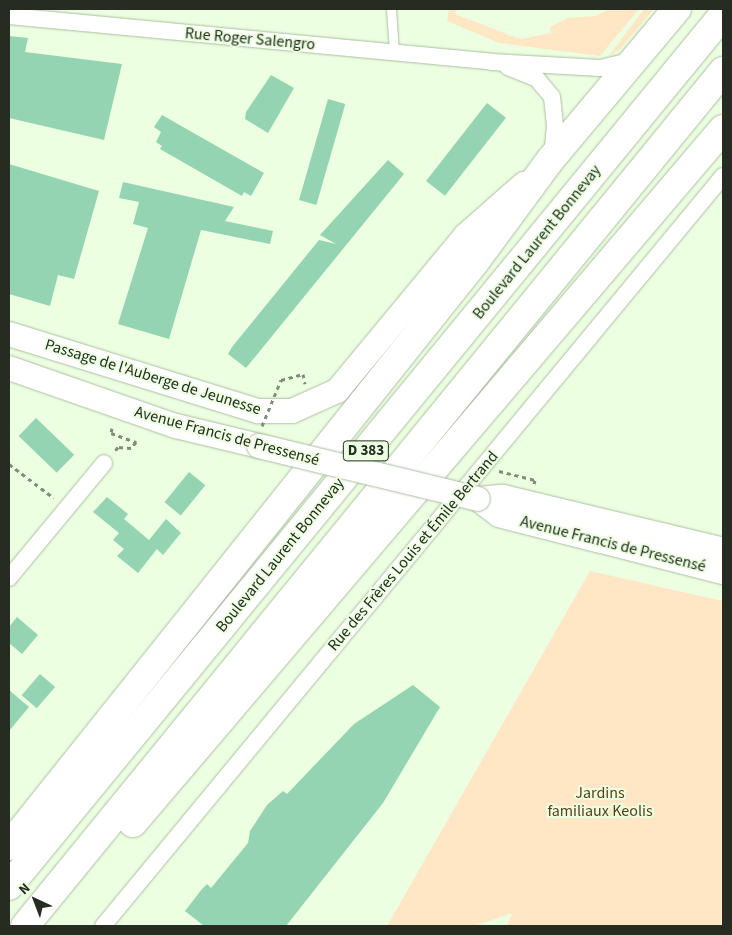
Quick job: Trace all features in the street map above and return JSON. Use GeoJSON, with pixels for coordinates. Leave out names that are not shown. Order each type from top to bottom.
{"type":"FeatureCollection","features":[{"type":"Feature","properties":{"kind":"highway"},"geometry":{"type":"LineString","coordinates":[[9,846],[475,262],[551,159],[677,9]]}},
{"type":"Feature","properties":{"kind":"highway","name":"Boulevard Laurent Bonnevay"},"geometry":{"type":"LineString","coordinates":[[9,886],[723,15]]}},
{"type":"Feature","properties":{"kind":"highway","name":"D 383"},"geometry":{"type":"LineString","coordinates":[[25,926],[723,71]]}},
{"type":"Feature","properties":{"kind":"highway"},"geometry":{"type":"LineString","coordinates":[[89,848],[117,842],[723,129]]}},
{"type":"Feature","properties":{"kind":"street","name":"Rue Roger Salengro"},"geometry":{"type":"LineString","coordinates":[[9,16],[492,62],[601,68],[633,60]]}},
{"type":"Feature","properties":{"kind":"street","name":"Rue Roger Salengro"},"geometry":{"type":"LineString","coordinates":[[492,62],[524,71],[545,86],[554,107],[551,159]]}},
{"type":"Feature","properties":{"kind":"street","name":"Passage de l'Auberge de Jeunesse"},"geometry":{"type":"LineString","coordinates":[[9,334],[258,411],[292,411],[337,391],[465,236],[551,159]]}},
{"type":"Feature","properties":{"kind":"street","name":"Rue des Frères Louis et Émile Bertrand"},"geometry":{"type":"LineString","coordinates":[[103,926],[723,176]]}},
{"type":"Feature","properties":{"kind":"street","name":"Avenue Francis de Pressensé"},"geometry":{"type":"LineString","coordinates":[[9,368],[176,426],[261,436],[478,499],[503,497],[723,550]]}},
{"type":"Feature","properties":{"kind":"street"},"geometry":{"type":"LineString","coordinates":[[9,578],[104,462]]}},
{"type":"Feature","properties":{"kind":"street","name":"Avenue Francis de Pressensé"},"geometry":{"type":"LineString","coordinates":[[478,499],[499,515],[723,572]]}},
{"type":"Feature","properties":{"kind":"lane"},"geometry":{"type":"LineString","coordinates":[[391,9],[394,52]]}},
{"type":"Feature","properties":{"kind":"path"},"geometry":{"type":"LineString","coordinates":[[261,436],[282,380],[303,374],[305,384],[298,385]]}},
{"type":"Feature","properties":{"kind":"path"},"geometry":{"type":"LineString","coordinates":[[273,388],[284,389]]}},
{"type":"Feature","properties":{"kind":"path"},"geometry":{"type":"LineString","coordinates":[[104,462],[118,447],[131,448],[136,442],[111,433],[112,428]]}},
{"type":"Feature","properties":{"kind":"path"},"geometry":{"type":"LineString","coordinates":[[9,464],[66,508]]}},
{"type":"Feature","properties":{"kind":"path"},"geometry":{"type":"LineString","coordinates":[[508,473],[532,479]]}},
{"type":"Feature","properties":{"kind":"green space"},"geometry":{"type":"Polygon","coordinates":[[[449,9],[457,9],[455,14],[520,39],[551,33],[550,27],[567,18],[595,16],[610,9],[639,9],[600,56],[499,43],[447,21],[449,9]]]}},
{"type":"Feature","properties":{"kind":"green space"},"geometry":{"type":"Polygon","coordinates":[[[644,9],[654,9],[620,49],[608,57],[644,9]]]}},
{"type":"Feature","properties":{"kind":"green space","name":"Jardins familiaux Keolis"},"geometry":{"type":"Polygon","coordinates":[[[590,571],[723,601],[723,926],[506,926],[513,913],[474,926],[387,926],[590,571]]]}},
{"type":"Feature","properties":{"kind":"building"},"geometry":{"type":"Polygon","coordinates":[[[9,36],[28,38],[25,52],[122,64],[104,140],[9,118],[9,36]]]}},
{"type":"Feature","properties":{"kind":"building"},"geometry":{"type":"Polygon","coordinates":[[[271,75],[294,88],[268,133],[245,119],[246,112],[271,75]]]}},
{"type":"Feature","properties":{"kind":"building"},"geometry":{"type":"Polygon","coordinates":[[[328,99],[345,104],[316,205],[299,200],[328,99]]]}},
{"type":"Feature","properties":{"kind":"building"},"geometry":{"type":"Polygon","coordinates":[[[487,103],[506,118],[445,196],[426,181],[487,103]]]}},
{"type":"Feature","properties":{"kind":"building"},"geometry":{"type":"Polygon","coordinates":[[[162,115],[264,173],[251,196],[244,192],[242,196],[160,149],[162,146],[156,142],[161,132],[154,127],[162,115]]]}},
{"type":"Feature","properties":{"kind":"building"},"geometry":{"type":"Polygon","coordinates":[[[388,160],[404,174],[246,368],[228,354],[232,347],[319,240],[336,244],[320,235],[388,160]]]}},
{"type":"Feature","properties":{"kind":"building"},"geometry":{"type":"Polygon","coordinates":[[[9,164],[99,191],[74,279],[58,275],[50,306],[9,294],[9,164]]]}},
{"type":"Feature","properties":{"kind":"building"},"geometry":{"type":"Polygon","coordinates":[[[123,182],[234,207],[225,221],[273,231],[270,244],[201,230],[169,339],[118,324],[148,228],[133,224],[139,202],[119,198],[123,182]]]}},
{"type":"Feature","properties":{"kind":"building"},"geometry":{"type":"Polygon","coordinates":[[[36,418],[74,455],[57,473],[19,436],[36,418]]]}},
{"type":"Feature","properties":{"kind":"building"},"geometry":{"type":"Polygon","coordinates":[[[189,472],[205,485],[181,516],[164,502],[189,472]]]}},
{"type":"Feature","properties":{"kind":"building"},"geometry":{"type":"Polygon","coordinates":[[[107,497],[128,514],[124,519],[149,540],[166,519],[181,533],[163,555],[157,549],[138,573],[117,556],[124,549],[113,540],[119,533],[93,512],[107,497]]]}},
{"type":"Feature","properties":{"kind":"building"},"geometry":{"type":"Polygon","coordinates":[[[17,617],[38,635],[22,654],[9,643],[9,627],[17,617]]]}},
{"type":"Feature","properties":{"kind":"building"},"geometry":{"type":"Polygon","coordinates":[[[40,674],[55,687],[37,708],[22,695],[40,674]]]}},
{"type":"Feature","properties":{"kind":"building"},"geometry":{"type":"Polygon","coordinates":[[[413,685],[440,707],[383,803],[286,926],[204,926],[185,911],[207,884],[211,888],[248,843],[250,831],[267,805],[283,791],[287,794],[354,724],[413,685]]]}},
{"type":"Feature","properties":{"kind":"building"},"geometry":{"type":"Polygon","coordinates":[[[9,690],[29,707],[9,731],[9,690]]]}}]}
